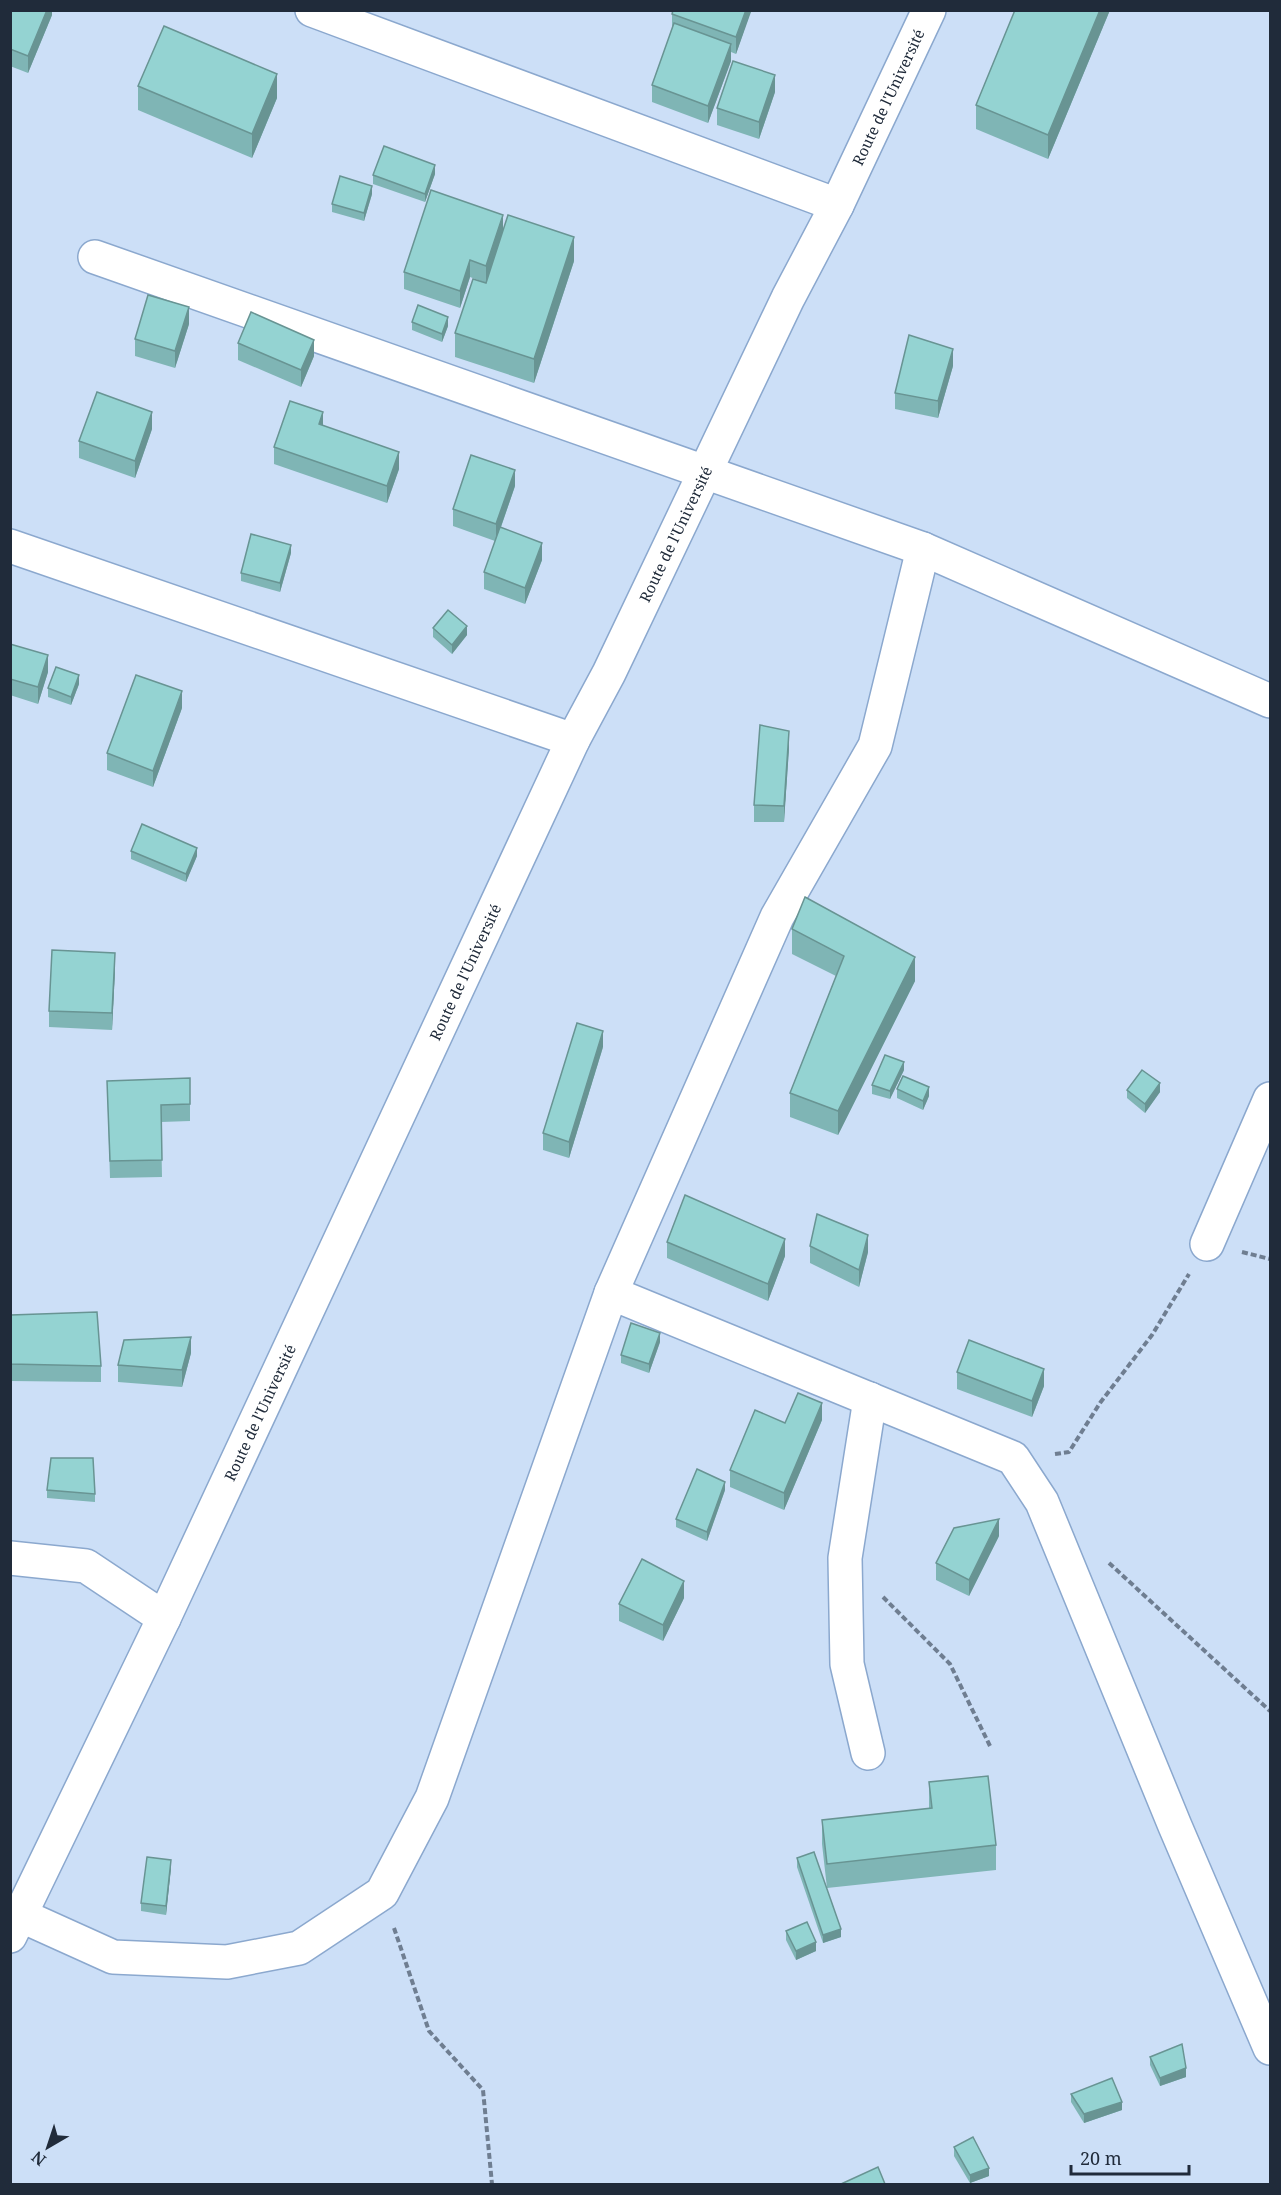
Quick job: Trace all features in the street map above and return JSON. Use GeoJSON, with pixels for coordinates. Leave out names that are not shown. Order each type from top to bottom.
{"type":"FeatureCollection","features":[{"type":"Feature","properties":{"kind":"street"},"geometry":{"type":"LineString","coordinates":[[312,10],[837,205]]}},
{"type":"Feature","properties":{"kind":"street","name":"Route de l'Université"},"geometry":{"type":"LineString","coordinates":[[15,1925],[164,1618],[573,740],[609,673],[788,298],[837,205],[929,10]]}},
{"type":"Feature","properties":{"kind":"street"},"geometry":{"type":"LineString","coordinates":[[95,257],[923,549],[1270,701]]}},
{"type":"Feature","properties":{"kind":"street"},"geometry":{"type":"LineString","coordinates":[[10,546],[573,740]]}},
{"type":"Feature","properties":{"kind":"street"},"geometry":{"type":"LineString","coordinates":[[15,1925],[113,1957],[227,1962],[299,1948],[382,1893],[432,1798],[611,1293],[777,917],[875,746],[923,549]]}},
{"type":"Feature","properties":{"kind":"street"},"geometry":{"type":"LineString","coordinates":[[1207,1244],[1270,1099]]}},
{"type":"Feature","properties":{"kind":"street"},"geometry":{"type":"LineString","coordinates":[[611,1293],[1013,1458],[1042,1502],[1175,1826],[1270,2048]]}},
{"type":"Feature","properties":{"kind":"street"},"geometry":{"type":"LineString","coordinates":[[868,1753],[847,1664],[845,1558],[870,1399]]}},
{"type":"Feature","properties":{"kind":"street"},"geometry":{"type":"LineString","coordinates":[[10,1558],[86,1566],[164,1618]]}},
{"type":"Feature","properties":{"kind":"path"},"geometry":{"type":"LineString","coordinates":[[1013,1458],[1070,1452],[1100,1403],[1152,1335],[1207,1244],[1270,1259]]}},
{"type":"Feature","properties":{"kind":"path"},"geometry":{"type":"LineString","coordinates":[[845,1558],[950,1664],[990,1746]]}},
{"type":"Feature","properties":{"kind":"path"},"geometry":{"type":"LineString","coordinates":[[1104,1558],[1270,1711]]}},
{"type":"Feature","properties":{"kind":"path"},"geometry":{"type":"LineString","coordinates":[[382,1893],[429,2031],[483,2090],[492,2184]]}},
{"type":"Feature","properties":{"kind":"building"},"geometry":{"type":"Polygon","coordinates":[[[10,10],[47,10],[28,56],[10,49],[10,10]]]}},
{"type":"Feature","properties":{"kind":"building"},"geometry":{"type":"Polygon","coordinates":[[[673,10],[746,10],[736,37],[672,14],[673,10]]]}},
{"type":"Feature","properties":{"kind":"building"},"geometry":{"type":"Polygon","coordinates":[[[1015,10],[1100,10],[1048,135],[976,105],[1015,10]]]}},
{"type":"Feature","properties":{"kind":"building"},"geometry":{"type":"Polygon","coordinates":[[[674,23],[731,44],[708,106],[652,85],[674,23]]]}},
{"type":"Feature","properties":{"kind":"building"},"geometry":{"type":"Polygon","coordinates":[[[164,26],[277,74],[252,134],[138,86],[164,26]]]}},
{"type":"Feature","properties":{"kind":"building"},"geometry":{"type":"Polygon","coordinates":[[[733,61],[775,75],[759,122],[717,108],[733,61]]]}},
{"type":"Feature","properties":{"kind":"building"},"geometry":{"type":"Polygon","coordinates":[[[384,146],[435,165],[425,194],[373,175],[384,146]]]}},
{"type":"Feature","properties":{"kind":"building"},"geometry":{"type":"Polygon","coordinates":[[[340,176],[372,186],[364,213],[332,204],[340,176]]]}},
{"type":"Feature","properties":{"kind":"building"},"geometry":{"type":"Polygon","coordinates":[[[431,190],[503,215],[486,266],[470,260],[460,291],[404,272],[431,190]]]}},
{"type":"Feature","properties":{"kind":"building"},"geometry":{"type":"Polygon","coordinates":[[[508,215],[574,237],[534,359],[455,333],[473,279],[486,283],[508,215]]]}},
{"type":"Feature","properties":{"kind":"building"},"geometry":{"type":"Polygon","coordinates":[[[148,295],[189,307],[175,351],[135,339],[148,295]]]}},
{"type":"Feature","properties":{"kind":"building"},"geometry":{"type":"Polygon","coordinates":[[[418,305],[448,317],[442,334],[412,322],[418,305]]]}},
{"type":"Feature","properties":{"kind":"building"},"geometry":{"type":"Polygon","coordinates":[[[251,312],[314,340],[301,370],[238,343],[251,312]]]}},
{"type":"Feature","properties":{"kind":"building"},"geometry":{"type":"Polygon","coordinates":[[[909,335],[953,349],[938,401],[895,393],[909,335]]]}},
{"type":"Feature","properties":{"kind":"building"},"geometry":{"type":"Polygon","coordinates":[[[97,392],[152,412],[135,461],[79,441],[97,392]]]}},
{"type":"Feature","properties":{"kind":"building"},"geometry":{"type":"Polygon","coordinates":[[[290,401],[323,412],[319,424],[399,452],[387,486],[274,447],[290,401]]]}},
{"type":"Feature","properties":{"kind":"building"},"geometry":{"type":"Polygon","coordinates":[[[471,455],[515,470],[496,524],[453,509],[471,455]]]}},
{"type":"Feature","properties":{"kind":"building"},"geometry":{"type":"Polygon","coordinates":[[[500,527],[542,543],[525,588],[484,572],[500,527]]]}},
{"type":"Feature","properties":{"kind":"building"},"geometry":{"type":"Polygon","coordinates":[[[251,534],[291,545],[280,583],[241,573],[251,534]]]}},
{"type":"Feature","properties":{"kind":"building"},"geometry":{"type":"Polygon","coordinates":[[[448,610],[467,626],[452,645],[433,628],[448,610]]]}},
{"type":"Feature","properties":{"kind":"building"},"geometry":{"type":"Polygon","coordinates":[[[10,644],[48,655],[38,687],[10,679],[10,644]]]}},
{"type":"Feature","properties":{"kind":"building"},"geometry":{"type":"Polygon","coordinates":[[[56,667],[79,675],[71,697],[48,688],[56,667]]]}},
{"type":"Feature","properties":{"kind":"building"},"geometry":{"type":"Polygon","coordinates":[[[136,675],[182,691],[153,771],[107,753],[136,675]]]}},
{"type":"Feature","properties":{"kind":"building"},"geometry":{"type":"Polygon","coordinates":[[[760,725],[789,731],[784,806],[754,805],[760,725]]]}},
{"type":"Feature","properties":{"kind":"building"},"geometry":{"type":"Polygon","coordinates":[[[142,824],[197,848],[186,874],[131,851],[142,824]]]}},
{"type":"Feature","properties":{"kind":"building"},"geometry":{"type":"Polygon","coordinates":[[[805,897],[915,957],[838,1111],[790,1093],[844,956],[792,929],[805,897]]]}},
{"type":"Feature","properties":{"kind":"building"},"geometry":{"type":"Polygon","coordinates":[[[52,950],[115,953],[112,1013],[49,1011],[52,950]]]}},
{"type":"Feature","properties":{"kind":"building"},"geometry":{"type":"Polygon","coordinates":[[[577,1023],[603,1031],[569,1142],[543,1133],[577,1023]]]}},
{"type":"Feature","properties":{"kind":"building"},"geometry":{"type":"Polygon","coordinates":[[[885,1055],[904,1062],[890,1091],[872,1085],[885,1055]]]}},
{"type":"Feature","properties":{"kind":"building"},"geometry":{"type":"Polygon","coordinates":[[[1142,1070],[1160,1083],[1145,1104],[1127,1090],[1142,1070]]]}},
{"type":"Feature","properties":{"kind":"building"},"geometry":{"type":"Polygon","coordinates":[[[903,1076],[929,1087],[923,1101],[897,1089],[903,1076]]]}},
{"type":"Feature","properties":{"kind":"building"},"geometry":{"type":"Polygon","coordinates":[[[190,1078],[190,1104],[161,1105],[162,1160],[110,1161],[107,1081],[190,1078]]]}},
{"type":"Feature","properties":{"kind":"building"},"geometry":{"type":"Polygon","coordinates":[[[685,1195],[785,1239],[768,1284],[667,1242],[685,1195]]]}},
{"type":"Feature","properties":{"kind":"building"},"geometry":{"type":"Polygon","coordinates":[[[817,1214],[868,1235],[859,1270],[810,1246],[817,1214]]]}},
{"type":"Feature","properties":{"kind":"building"},"geometry":{"type":"Polygon","coordinates":[[[97,1312],[101,1366],[10,1364],[11,1315],[97,1312]]]}},
{"type":"Feature","properties":{"kind":"building"},"geometry":{"type":"Polygon","coordinates":[[[631,1323],[660,1333],[649,1364],[621,1355],[631,1323]]]}},
{"type":"Feature","properties":{"kind":"building"},"geometry":{"type":"Polygon","coordinates":[[[191,1337],[182,1370],[118,1365],[124,1340],[191,1337]]]}},
{"type":"Feature","properties":{"kind":"building"},"geometry":{"type":"Polygon","coordinates":[[[969,1340],[1044,1369],[1032,1401],[957,1372],[969,1340]]]}},
{"type":"Feature","properties":{"kind":"building"},"geometry":{"type":"Polygon","coordinates":[[[798,1393],[822,1403],[784,1493],[730,1470],[755,1410],[785,1423],[798,1393]]]}},
{"type":"Feature","properties":{"kind":"building"},"geometry":{"type":"Polygon","coordinates":[[[51,1458],[93,1458],[95,1494],[47,1490],[51,1458]]]}},
{"type":"Feature","properties":{"kind":"building"},"geometry":{"type":"Polygon","coordinates":[[[697,1469],[725,1482],[707,1532],[676,1519],[697,1469]]]}},
{"type":"Feature","properties":{"kind":"building"},"geometry":{"type":"Polygon","coordinates":[[[999,1519],[969,1580],[936,1563],[954,1528],[999,1519]]]}},
{"type":"Feature","properties":{"kind":"building"},"geometry":{"type":"Polygon","coordinates":[[[642,1559],[684,1581],[663,1625],[619,1604],[642,1559]]]}},
{"type":"Feature","properties":{"kind":"building"},"geometry":{"type":"Polygon","coordinates":[[[988,1776],[996,1845],[827,1864],[822,1820],[932,1808],[929,1782],[988,1776]]]}},
{"type":"Feature","properties":{"kind":"building"},"geometry":{"type":"Polygon","coordinates":[[[814,1852],[841,1929],[823,1935],[797,1858],[814,1852]]]}},
{"type":"Feature","properties":{"kind":"building"},"geometry":{"type":"Polygon","coordinates":[[[147,1857],[171,1860],[166,1906],[141,1903],[147,1857]]]}},
{"type":"Feature","properties":{"kind":"building"},"geometry":{"type":"Polygon","coordinates":[[[807,1922],[816,1942],[796,1951],[786,1931],[807,1922]]]}},
{"type":"Feature","properties":{"kind":"building"},"geometry":{"type":"Polygon","coordinates":[[[1182,2044],[1186,2068],[1160,2078],[1150,2057],[1182,2044]]]}},
{"type":"Feature","properties":{"kind":"building"},"geometry":{"type":"Polygon","coordinates":[[[1112,2078],[1122,2102],[1084,2114],[1071,2094],[1112,2078]]]}},
{"type":"Feature","properties":{"kind":"building"},"geometry":{"type":"Polygon","coordinates":[[[973,2137],[989,2168],[970,2175],[954,2147],[973,2137]]]}},
{"type":"Feature","properties":{"kind":"building"},"geometry":{"type":"Polygon","coordinates":[[[878,2167],[885,2184],[841,2184],[878,2167]]]}}]}
